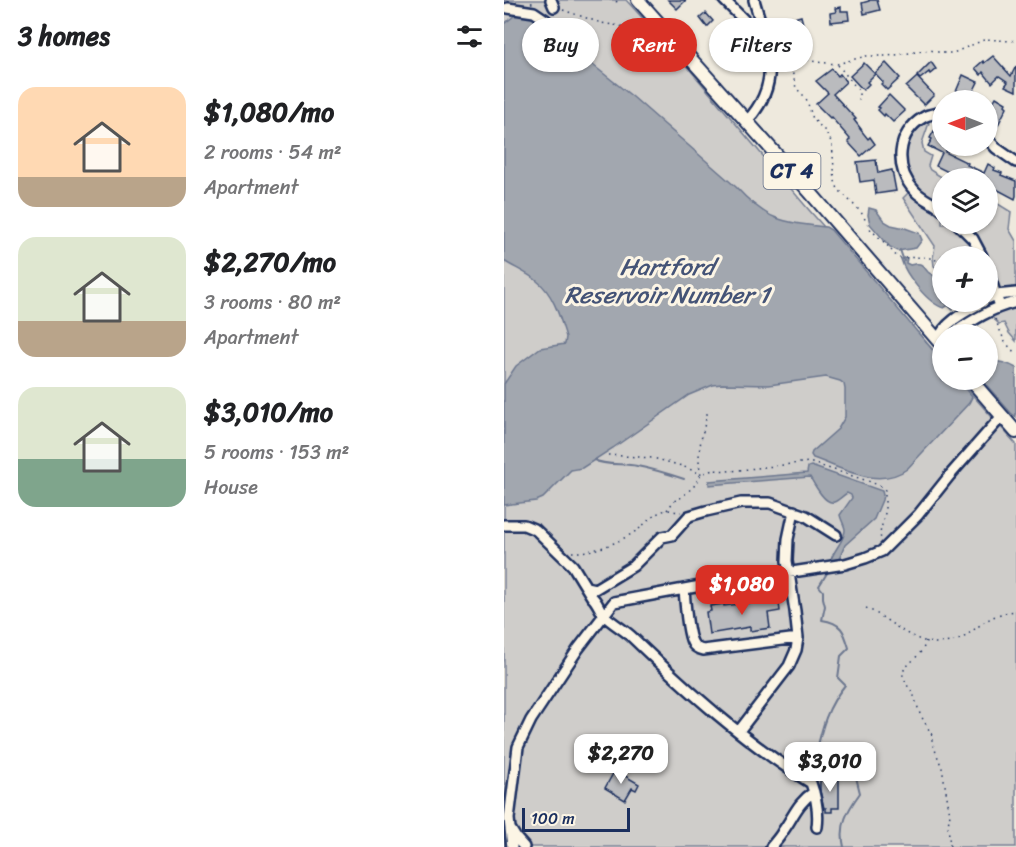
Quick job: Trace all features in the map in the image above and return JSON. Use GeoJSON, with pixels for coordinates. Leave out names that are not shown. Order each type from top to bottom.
{"type":"FeatureCollection","features":[{"type":"Feature","properties":{"kind":"main road","name":"CT 4"},"geometry":{"type":"LineString","coordinates":[[638,0],[932,333]]}},
{"type":"Feature","properties":{"kind":"main road"},"geometry":{"type":"LineString","coordinates":[[980,390],[1016,432]]}},
{"type":"Feature","properties":{"kind":"street"},"geometry":{"type":"LineString","coordinates":[[506,9],[518,0]]}},
{"type":"Feature","properties":{"kind":"street"},"geometry":{"type":"LineString","coordinates":[[724,0],[742,18]]}},
{"type":"Feature","properties":{"kind":"street"},"geometry":{"type":"LineString","coordinates":[[754,0],[759,18]]}},
{"type":"Feature","properties":{"kind":"street"},"geometry":{"type":"LineString","coordinates":[[506,9],[534,12],[543,18]]}},
{"type":"Feature","properties":{"kind":"street"},"geometry":{"type":"LineString","coordinates":[[747,121],[759,108],[766,93],[769,72]]}},
{"type":"Feature","properties":{"kind":"street"},"geometry":{"type":"LineString","coordinates":[[932,114],[924,116],[909,129],[903,140],[901,164],[906,178],[916,192],[932,203]]}},
{"type":"Feature","properties":{"kind":"street"},"geometry":{"type":"LineString","coordinates":[[998,149],[1016,162]]}},
{"type":"Feature","properties":{"kind":"street"},"geometry":{"type":"LineString","coordinates":[[998,296],[1016,293]]}},
{"type":"Feature","properties":{"kind":"street"},"geometry":{"type":"LineString","coordinates":[[998,307],[1016,302]]}},
{"type":"Feature","properties":{"kind":"street"},"geometry":{"type":"LineString","coordinates":[[950,324],[968,312]]}},
{"type":"Feature","properties":{"kind":"street"},"geometry":{"type":"LineString","coordinates":[[966,324],[987,312]]}},
{"type":"Feature","properties":{"kind":"street"},"geometry":{"type":"LineString","coordinates":[[512,847],[509,819],[518,747],[531,720],[578,649],[614,602],[830,566],[865,558],[882,551],[918,514],[1002,416]]}},
{"type":"Feature","properties":{"kind":"street"},"geometry":{"type":"LineString","coordinates":[[586,587],[594,589],[633,566],[662,537],[672,535],[689,516],[741,503],[770,503],[794,511],[812,519],[836,536]]}},
{"type":"Feature","properties":{"kind":"street"},"geometry":{"type":"LineString","coordinates":[[739,731],[789,666],[796,650],[798,638],[787,561],[788,539],[794,511]]}},
{"type":"Feature","properties":{"kind":"street"},"geometry":{"type":"LineString","coordinates":[[504,525],[524,525],[536,530],[573,566],[604,615],[714,712],[811,783],[818,818],[817,828]]}},
{"type":"Feature","properties":{"kind":"street"},"geometry":{"type":"LineString","coordinates":[[684,590],[690,635],[692,643],[698,649],[798,638]]}},
{"type":"Feature","properties":{"kind":"street"},"geometry":{"type":"LineString","coordinates":[[771,847],[783,832],[799,804],[814,792]]}},
{"type":"Feature","properties":{"kind":"street"},"geometry":{"type":"LineString","coordinates":[[510,825],[513,834],[524,847]]}},
{"type":"Feature","properties":{"kind":"path"},"geometry":{"type":"LineString","coordinates":[[610,0],[618,2],[620,0]]}},
{"type":"Feature","properties":{"kind":"path"},"geometry":{"type":"LineString","coordinates":[[556,5],[601,23],[611,25]]}},
{"type":"Feature","properties":{"kind":"path"},"geometry":{"type":"LineString","coordinates":[[813,61],[837,64],[866,56],[888,56],[925,50],[953,53],[980,40],[1016,40]]}},
{"type":"Feature","properties":{"kind":"path"},"geometry":{"type":"LineString","coordinates":[[837,64],[859,91],[859,105]]}},
{"type":"Feature","properties":{"kind":"path"},"geometry":{"type":"LineString","coordinates":[[792,72],[794,84],[806,98],[813,119],[832,143],[835,181],[838,189],[861,212],[870,230],[898,258],[932,259]]}},
{"type":"Feature","properties":{"kind":"path"},"geometry":{"type":"LineString","coordinates":[[997,312],[1005,342],[1016,354]]}},
{"type":"Feature","properties":{"kind":"path"},"geometry":{"type":"LineString","coordinates":[[571,552],[586,552],[611,545],[667,510],[674,501],[694,486],[701,474],[698,463],[699,449],[708,410]]}},
{"type":"Feature","properties":{"kind":"path"},"geometry":{"type":"LineString","coordinates":[[608,456],[653,458],[701,474],[713,470],[731,471],[809,462],[878,484],[885,490],[885,513],[880,533],[882,551]]}},
{"type":"Feature","properties":{"kind":"path"},"geometry":{"type":"LineString","coordinates":[[667,510],[693,514]]}},
{"type":"Feature","properties":{"kind":"path"},"geometry":{"type":"LineString","coordinates":[[866,608],[911,637],[939,644],[964,638],[991,617],[1016,610]]}},
{"type":"Feature","properties":{"kind":"path"},"geometry":{"type":"LineString","coordinates":[[926,641],[925,648],[902,673],[932,735],[942,768],[944,788],[949,803],[950,847]]}},
{"type":"Feature","properties":{"kind":"shaded area"},"geometry":{"type":"Polygon","coordinates":[[[504,0],[626,0],[642,18],[611,18],[611,72],[692,72],[809,210],[932,349],[932,390],[968,390],[1016,444],[1016,847],[504,847],[504,0]]]}},
{"type":"Feature","properties":{"kind":"shaded area"},"geometry":{"type":"Polygon","coordinates":[[[924,116],[929,123],[922,143],[924,152],[931,156],[928,166],[932,171],[932,234],[998,234],[998,204],[1011,212],[1009,229],[1016,241],[1016,341],[1004,323],[999,324],[986,312],[998,312],[998,246],[935,246],[903,198],[913,188],[901,151],[903,139],[924,116]]]}},
{"type":"Feature","properties":{"kind":"water","name":"Hartford Reservoir Number 1"},"geometry":{"type":"Polygon","coordinates":[[[530,15],[536,18],[522,18],[522,72],[599,72],[599,70],[633,97],[757,207],[776,218],[826,227],[831,230],[932,349],[932,390],[966,390],[972,397],[907,469],[884,478],[872,477],[813,458],[812,452],[838,429],[845,417],[845,389],[844,384],[840,381],[826,377],[769,385],[722,384],[713,385],[689,395],[582,468],[571,470],[543,498],[504,505],[504,384],[516,366],[540,348],[565,344],[566,337],[556,307],[543,286],[504,261],[504,24],[514,16],[530,15]]]}},
{"type":"Feature","properties":{"kind":"water"},"geometry":{"type":"Polygon","coordinates":[[[869,208],[876,210],[884,221],[891,225],[919,233],[922,240],[916,248],[898,251],[890,247],[870,224],[869,208]]]}},
{"type":"Feature","properties":{"kind":"water"},"geometry":{"type":"Polygon","coordinates":[[[907,258],[906,263],[910,265],[921,264],[932,275],[932,302],[912,280],[901,259],[907,258]]]}},
{"type":"Feature","properties":{"kind":"water"},"geometry":{"type":"Polygon","coordinates":[[[998,362],[1016,368],[1016,417],[991,390],[998,390],[998,362]]]}},
{"type":"Feature","properties":{"kind":"water"},"geometry":{"type":"Polygon","coordinates":[[[811,466],[882,491],[882,500],[874,519],[845,545],[839,559],[831,560],[845,534],[840,515],[852,498],[851,495],[847,493],[831,502],[820,493],[810,477],[709,485],[709,481],[807,473],[808,467],[811,466]]]}},
{"type":"Feature","properties":{"kind":"building"},"geometry":{"type":"Polygon","coordinates":[[[668,0],[686,0],[677,9],[668,0]]]}},
{"type":"Feature","properties":{"kind":"building"},"geometry":{"type":"Polygon","coordinates":[[[877,0],[880,10],[864,14],[862,3],[877,0]]]}},
{"type":"Feature","properties":{"kind":"building"},"geometry":{"type":"Polygon","coordinates":[[[841,7],[841,11],[848,11],[849,20],[831,22],[830,13],[836,12],[835,8],[841,7]]]}},
{"type":"Feature","properties":{"kind":"building"},"geometry":{"type":"Polygon","coordinates":[[[706,13],[710,18],[707,27],[700,18],[706,13]]]}},
{"type":"Feature","properties":{"kind":"building"},"geometry":{"type":"Polygon","coordinates":[[[993,56],[1011,76],[1016,66],[1016,91],[1005,86],[1008,82],[999,76],[992,83],[983,72],[981,75],[975,68],[993,56]]]}},
{"type":"Feature","properties":{"kind":"building"},"geometry":{"type":"Polygon","coordinates":[[[931,62],[936,69],[920,79],[917,76],[931,62]]]}},
{"type":"Feature","properties":{"kind":"building"},"geometry":{"type":"Polygon","coordinates":[[[864,63],[875,74],[863,90],[850,76],[864,63]]]}},
{"type":"Feature","properties":{"kind":"building"},"geometry":{"type":"Polygon","coordinates":[[[886,63],[900,78],[887,90],[875,73],[886,63]]]}},
{"type":"Feature","properties":{"kind":"building"},"geometry":{"type":"Polygon","coordinates":[[[832,69],[846,82],[833,94],[856,119],[854,120],[868,139],[870,137],[875,144],[861,156],[831,117],[816,104],[828,93],[816,81],[832,69]]]}},
{"type":"Feature","properties":{"kind":"building"},"geometry":{"type":"Polygon","coordinates":[[[963,75],[978,82],[974,90],[957,90],[963,75]]]}},
{"type":"Feature","properties":{"kind":"building"},"geometry":{"type":"Polygon","coordinates":[[[917,77],[932,93],[932,97],[924,105],[906,87],[917,77]]]}},
{"type":"Feature","properties":{"kind":"building"},"geometry":{"type":"Polygon","coordinates":[[[889,95],[905,111],[893,122],[878,110],[889,95]]]}},
{"type":"Feature","properties":{"kind":"building"},"geometry":{"type":"Polygon","coordinates":[[[998,98],[1006,103],[1007,107],[998,125],[998,98]]]}},
{"type":"Feature","properties":{"kind":"building"},"geometry":{"type":"Polygon","coordinates":[[[941,156],[953,156],[973,168],[940,168],[936,166],[941,156]]]}},
{"type":"Feature","properties":{"kind":"building"},"geometry":{"type":"Polygon","coordinates":[[[876,160],[878,173],[892,170],[896,191],[876,194],[874,180],[860,182],[857,162],[876,160]]]}},
{"type":"Feature","properties":{"kind":"building"},"geometry":{"type":"Polygon","coordinates":[[[998,172],[1016,181],[1015,199],[998,190],[998,172]]]}},
{"type":"Feature","properties":{"kind":"building"},"geometry":{"type":"Polygon","coordinates":[[[778,596],[780,611],[768,613],[770,628],[750,631],[750,627],[709,634],[706,612],[711,611],[710,606],[762,601],[762,598],[778,596]]]}},
{"type":"Feature","properties":{"kind":"building"},"geometry":{"type":"Polygon","coordinates":[[[615,770],[639,784],[636,790],[632,788],[625,800],[605,788],[615,770]]]}},
{"type":"Feature","properties":{"kind":"building"},"geometry":{"type":"Polygon","coordinates":[[[820,777],[839,777],[839,808],[832,808],[832,812],[826,812],[824,808],[820,777]]]}},
{"type":"Feature","properties":{"kind":"waterway"},"geometry":{"type":"LineString","coordinates":[[900,250],[904,261]]}},
{"type":"Feature","properties":{"kind":"waterway"},"geometry":{"type":"LineString","coordinates":[[594,460],[643,467],[684,479]]}},
{"type":"Feature","properties":{"kind":"waterway"},"geometry":{"type":"LineString","coordinates":[[829,570],[819,586],[823,591],[825,606],[822,620],[834,623],[841,629],[849,648],[841,656],[838,678],[845,685],[826,718],[816,754],[820,762],[854,769],[860,793],[845,818],[844,847]]}}]}
